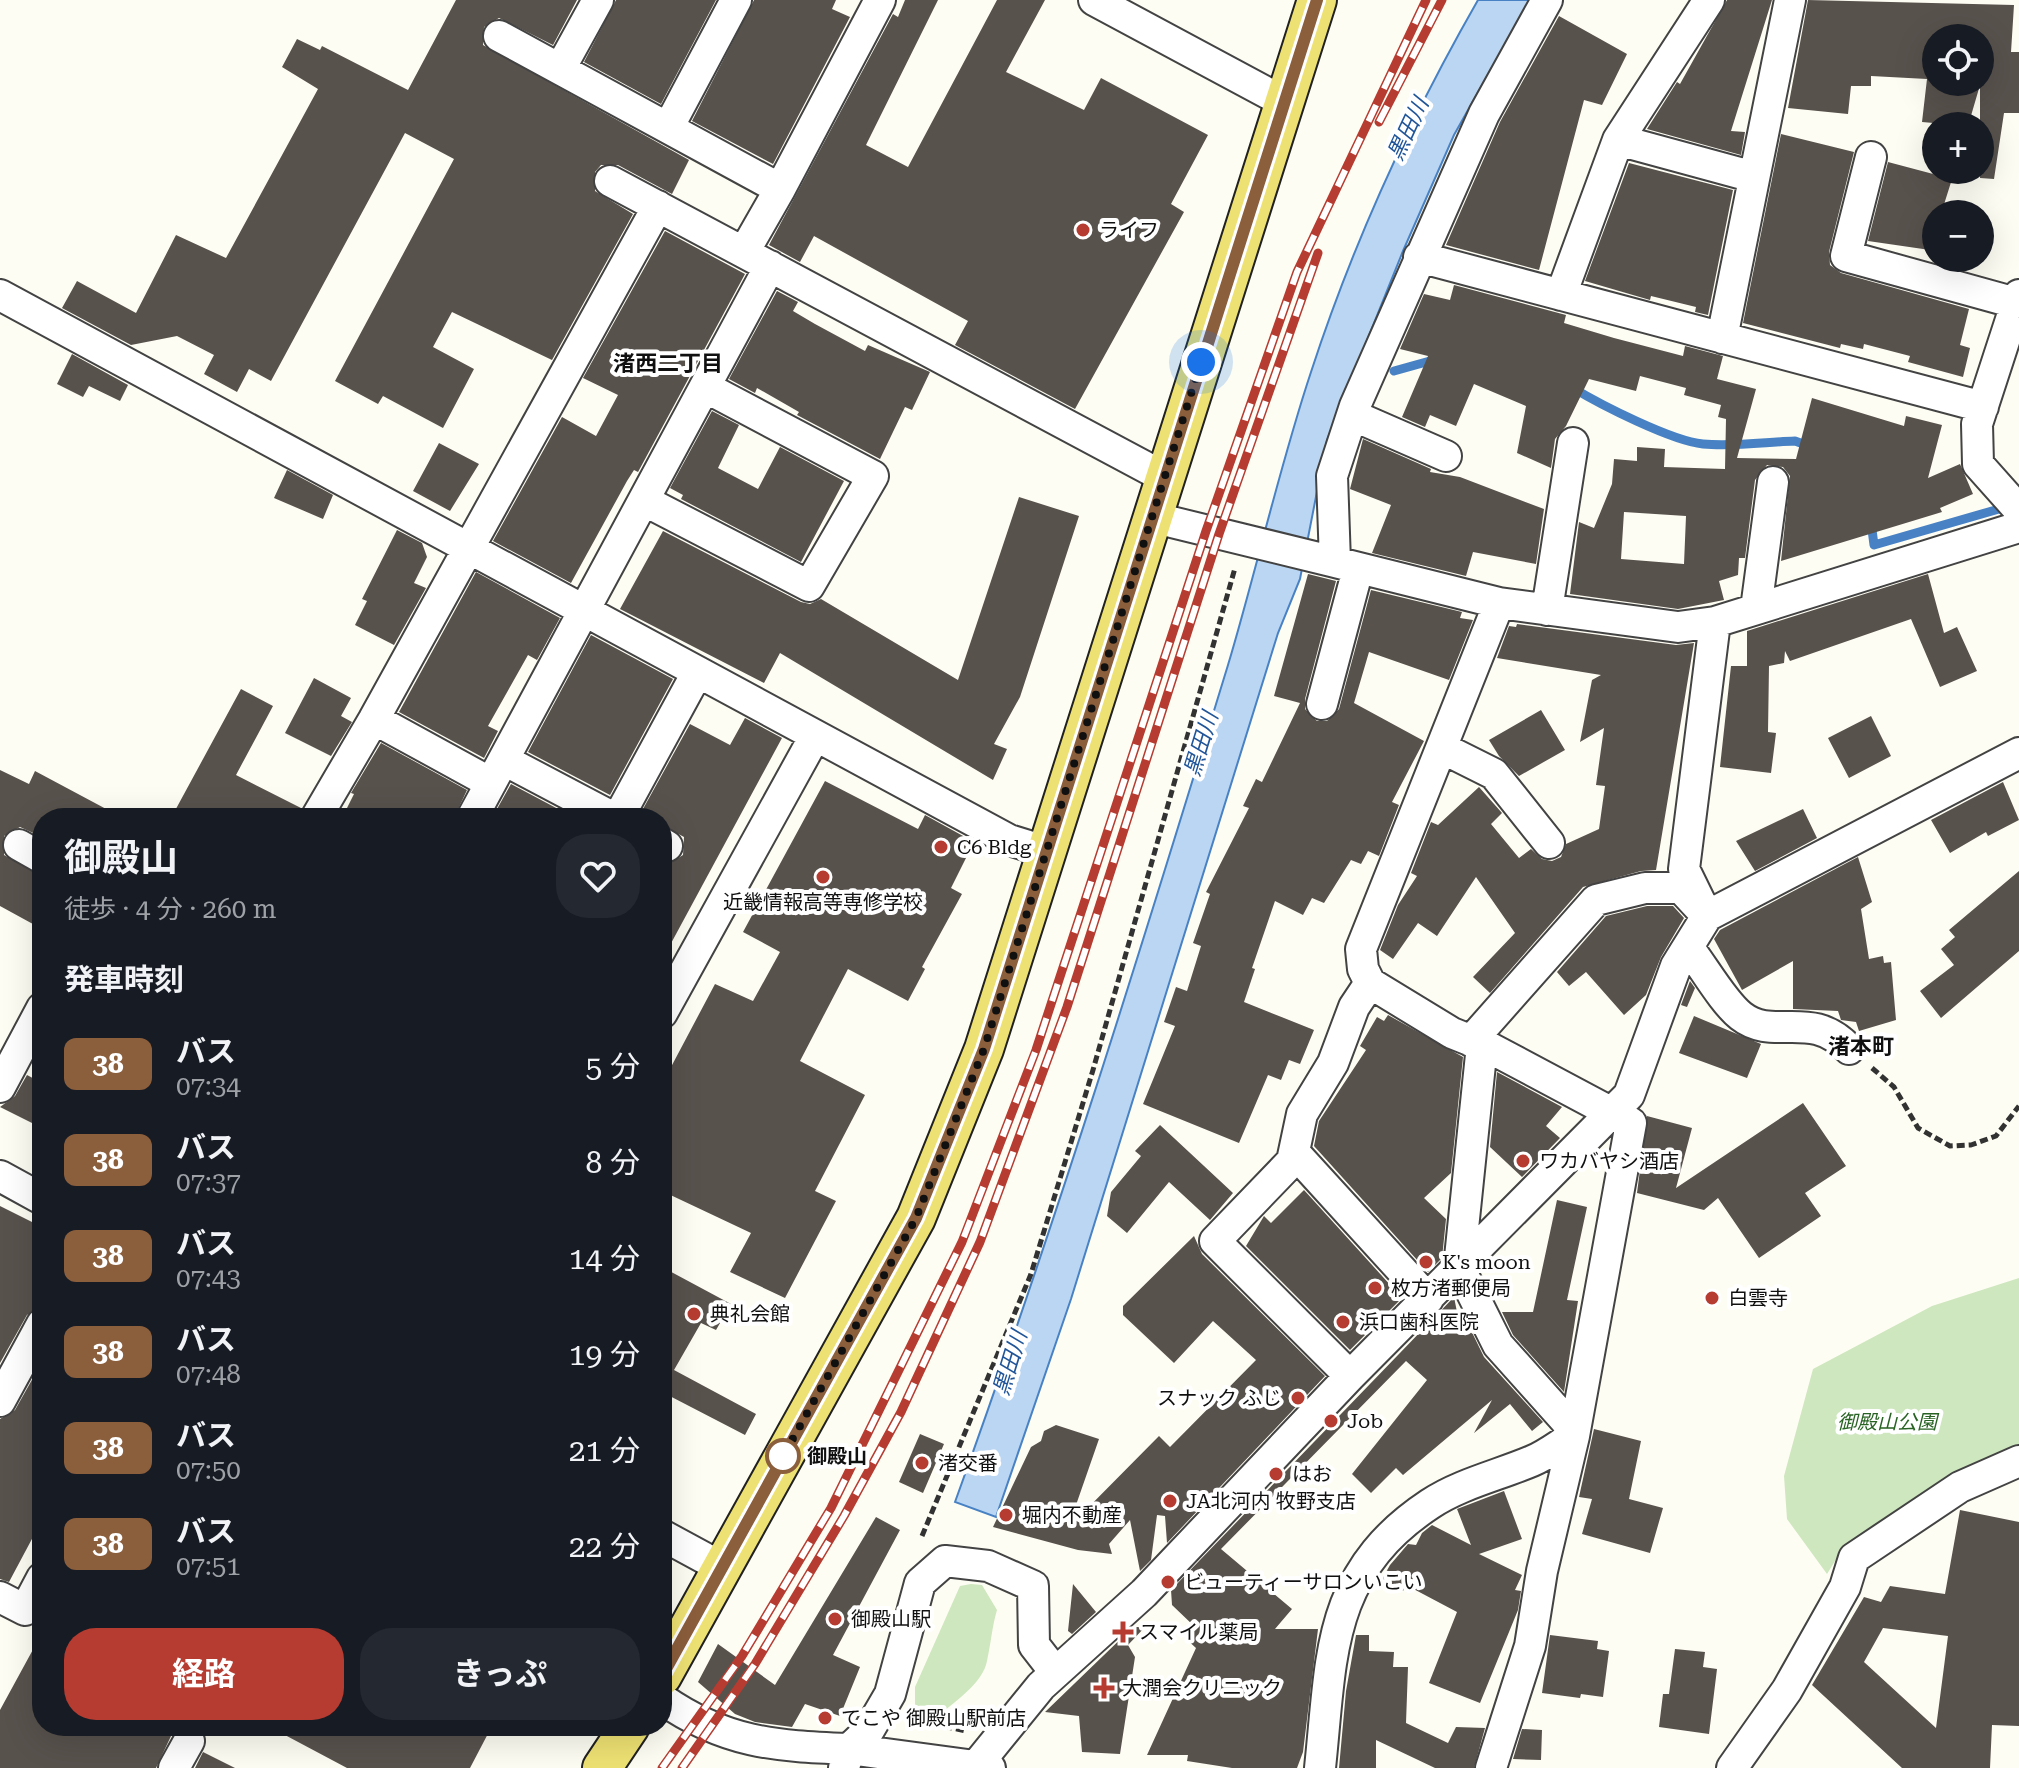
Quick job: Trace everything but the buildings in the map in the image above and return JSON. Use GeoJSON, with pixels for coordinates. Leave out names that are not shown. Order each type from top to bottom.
{"type":"FeatureCollection","features":[{"type":"Feature","properties":{"kind":"main road"},"geometry":{"type":"LineString","coordinates":[[672,1658],[916,1218],[984,1049],[1317,0]]}},
{"type":"Feature","properties":{"kind":"main road"},"geometry":{"type":"LineString","coordinates":[[602,1768],[623,1736]]}},
{"type":"Feature","properties":{"kind":"street"},"geometry":{"type":"LineString","coordinates":[[560,69],[598,0]]}},
{"type":"Feature","properties":{"kind":"street"},"geometry":{"type":"LineString","coordinates":[[668,128],[736,0]]}},
{"type":"Feature","properties":{"kind":"street"},"geometry":{"type":"LineString","coordinates":[[478,808],[705,387],[757,259],[780,189],[880,0]]}},
{"type":"Feature","properties":{"kind":"street"},"geometry":{"type":"LineString","coordinates":[[1094,0],[1284,102]]}},
{"type":"Feature","properties":{"kind":"street"},"geometry":{"type":"LineString","coordinates":[[1322,704],[1334,562],[1332,476],[1352,415],[1419,257],[1484,114],[1547,0]]}},
{"type":"Feature","properties":{"kind":"street"},"geometry":{"type":"LineString","coordinates":[[1561,295],[1618,140],[1709,0]]}},
{"type":"Feature","properties":{"kind":"street"},"geometry":{"type":"LineString","coordinates":[[1722,338],[1790,0]]}},
{"type":"Feature","properties":{"kind":"street"},"geometry":{"type":"LineString","coordinates":[[499,36],[780,189]]}},
{"type":"Feature","properties":{"kind":"street"},"geometry":{"type":"LineString","coordinates":[[1618,140],[1754,177]]}},
{"type":"Feature","properties":{"kind":"street"},"geometry":{"type":"LineString","coordinates":[[1871,157],[1846,256],[2018,299],[1977,424],[1978,464],[2019,510]]}},
{"type":"Feature","properties":{"kind":"street"},"geometry":{"type":"LineString","coordinates":[[610,181],[1164,477]]}},
{"type":"Feature","properties":{"kind":"street"},"geometry":{"type":"LineString","coordinates":[[322,808],[658,206]]}},
{"type":"Feature","properties":{"kind":"street"},"geometry":{"type":"LineString","coordinates":[[1419,257],[1983,407]]}},
{"type":"Feature","properties":{"kind":"street"},"geometry":{"type":"LineString","coordinates":[[0,295],[1009,840],[1048,852]]}},
{"type":"Feature","properties":{"kind":"street"},"geometry":{"type":"LineString","coordinates":[[645,501],[809,586],[873,476],[705,387]]}},
{"type":"Feature","properties":{"kind":"street"},"geometry":{"type":"LineString","coordinates":[[1352,415],[1446,456]]}},
{"type":"Feature","properties":{"kind":"street"},"geometry":{"type":"LineString","coordinates":[[1547,610],[1573,443]]}},
{"type":"Feature","properties":{"kind":"street"},"geometry":{"type":"LineString","coordinates":[[1756,609],[1773,482]]}},
{"type":"Feature","properties":{"kind":"street"},"geometry":{"type":"LineString","coordinates":[[1151,517],[1499,603],[1678,627],[1715,622],[2019,527]]}},
{"type":"Feature","properties":{"kind":"street"},"geometry":{"type":"LineString","coordinates":[[1491,1768],[1530,1646],[1542,1571],[1574,1436],[1631,1123],[1476,1043],[1370,983],[1363,969],[1361,949],[1444,749],[1499,603]]}},
{"type":"Feature","properties":{"kind":"street"},"geometry":{"type":"LineString","coordinates":[[1707,916],[1684,869],[1715,622]]}},
{"type":"Feature","properties":{"kind":"street"},"geometry":{"type":"LineString","coordinates":[[622,808],[697,673]]}},
{"type":"Feature","properties":{"kind":"street"},"geometry":{"type":"LineString","coordinates":[[374,719],[590,808]]}},
{"type":"Feature","properties":{"kind":"street"},"geometry":{"type":"LineString","coordinates":[[672,995],[815,736]]}},
{"type":"Feature","properties":{"kind":"street"},"geometry":{"type":"LineString","coordinates":[[1444,749],[1494,774],[1549,843]]}},
{"type":"Feature","properties":{"kind":"street"},"geometry":{"type":"LineString","coordinates":[[672,1706],[695,1722],[731,1737],[847,1759],[935,1761],[983,1767],[999,1737],[1055,1672],[1144,1593],[1350,1376],[1629,1095],[1676,966],[1707,916],[2019,753]]}},
{"type":"Feature","properties":{"kind":"street"},"geometry":{"type":"LineString","coordinates":[[1574,1436],[1566,1421],[1498,1345],[1459,1267],[1476,1043],[1596,900],[1645,888],[1681,888],[1707,916]]}},
{"type":"Feature","properties":{"kind":"street"},"geometry":{"type":"LineString","coordinates":[[1688,947],[1740,1016],[1759,1025],[1819,1027],[1838,1037],[1849,1049]]}},
{"type":"Feature","properties":{"kind":"street"},"geometry":{"type":"LineString","coordinates":[[1350,1376],[1215,1241],[1292,1161],[1302,1114],[1333,1063],[1354,1007],[1370,983]]}},
{"type":"Feature","properties":{"kind":"street"},"geometry":{"type":"LineString","coordinates":[[0,1087],[32,1027]]}},
{"type":"Feature","properties":{"kind":"street"},"geometry":{"type":"LineString","coordinates":[[1294,1152],[1428,1299]]}},
{"type":"Feature","properties":{"kind":"street"},"geometry":{"type":"LineString","coordinates":[[0,1176],[32,1194]]}},
{"type":"Feature","properties":{"kind":"street"},"geometry":{"type":"LineString","coordinates":[[0,1401],[32,1342]]}},
{"type":"Feature","properties":{"kind":"street"},"geometry":{"type":"LineString","coordinates":[[1320,1768],[1336,1628],[1346,1599],[1373,1554],[1385,1539],[1432,1503],[1536,1460],[1574,1436]]}},
{"type":"Feature","properties":{"kind":"street"},"geometry":{"type":"LineString","coordinates":[[1732,1768],[1787,1690],[1845,1587],[1854,1558],[1960,1487],[2019,1461]]}},
{"type":"Feature","properties":{"kind":"street"},"geometry":{"type":"LineString","coordinates":[[672,1540],[721,1567]]}},
{"type":"Feature","properties":{"kind":"street"},"geometry":{"type":"LineString","coordinates":[[847,1759],[890,1694],[920,1583],[945,1561],[988,1566],[1033,1586],[1034,1645],[1055,1672]]}},
{"type":"Feature","properties":{"kind":"street"},"geometry":{"type":"LineString","coordinates":[[0,1597],[25,1610],[32,1597]]}},
{"type":"Feature","properties":{"kind":"street"},"geometry":{"type":"LineString","coordinates":[[174,1768],[189,1741]]}},
{"type":"Feature","properties":{"kind":"path"},"geometry":{"type":"LineString","coordinates":[[922,1536],[1031,1274],[1252,542]]}},
{"type":"Feature","properties":{"kind":"path"},"geometry":{"type":"LineString","coordinates":[[1849,1049],[1894,1087],[1918,1128],[1950,1146],[1971,1145],[1996,1136],[2019,1106]]}},
{"type":"Feature","properties":{"kind":"path"},"geometry":{"type":"LineString","coordinates":[[879,1713],[999,1737]]}},
{"type":"Feature","properties":{"kind":"green space","name":"御殿山公園"},"geometry":{"type":"Polygon","coordinates":[[[2019,1278],[2019,1445],[1943,1482],[1843,1548],[1827,1574],[1787,1519],[1784,1476],[1813,1369],[1932,1306],[2019,1278]]]}},
{"type":"Feature","properties":{"kind":"green space"},"geometry":{"type":"Polygon","coordinates":[[[982,1585],[997,1610],[984,1669],[968,1690],[941,1714],[915,1711],[915,1687],[960,1586],[982,1585]]]}},
{"type":"Feature","properties":{"kind":"water","name":"黒田川"},"geometry":{"type":"Polygon","coordinates":[[[1478,0],[1530,0],[1454,135],[1403,251],[1327,440],[1300,579],[1278,633],[1071,1299],[996,1517],[955,1502],[1063,1190],[1130,981],[1228,665],[1299,408],[1345,276],[1385,182],[1478,0]]]}},
{"type":"Feature","properties":{"kind":"waterway"},"geometry":{"type":"LineString","coordinates":[[1394,371],[1437,359]]}},
{"type":"Feature","properties":{"kind":"waterway"},"geometry":{"type":"LineString","coordinates":[[1573,388],[1637,421],[1690,441],[1726,445],[1795,441],[1809,446]]}},
{"type":"Feature","properties":{"kind":"waterway"},"geometry":{"type":"LineString","coordinates":[[1871,522],[1874,545],[1999,509]]}},
{"type":"Feature","properties":{"kind":"railway"},"geometry":{"type":"LineString","coordinates":[[662,1768],[742,1656],[831,1508],[962,1242],[1036,1050],[1206,531],[1297,272],[1426,0]]}},
{"type":"Feature","properties":{"kind":"railway"},"geometry":{"type":"LineString","coordinates":[[1379,122],[1442,0]]}},
{"type":"Feature","properties":{"kind":"railway"},"geometry":{"type":"LineString","coordinates":[[682,1768],[755,1664],[844,1516],[901,1412],[980,1242],[1067,1007],[1219,534],[1318,253]]}},
{"type":"Feature","properties":{"kind":"bus line","name":"38"},"geometry":{"type":"LineString","coordinates":[[672,1657],[916,1218],[984,1049],[1317,0]]}},
{"type":"Feature","properties":{"kind":"place","name":"ライフ"},"geometry":{"type":"Point","coordinates":[1083,230]}},
{"type":"Feature","properties":{"kind":"place","name":"C6 Bldg"},"geometry":{"type":"Point","coordinates":[941,847]}},
{"type":"Feature","properties":{"kind":"place","name":"近畿情報高等専修学校"},"geometry":{"type":"Point","coordinates":[823,877]}},
{"type":"Feature","properties":{"kind":"place","name":"ワカバヤシ酒店"},"geometry":{"type":"Point","coordinates":[1523,1161]}},
{"type":"Feature","properties":{"kind":"place","name":"K's moon"},"geometry":{"type":"Point","coordinates":[1426,1262]}},
{"type":"Feature","properties":{"kind":"place","name":"枚方渚郵便局"},"geometry":{"type":"Point","coordinates":[1375,1288]}},
{"type":"Feature","properties":{"kind":"place","name":"白雲寺"},"geometry":{"type":"Point","coordinates":[1712,1298]}},
{"type":"Feature","properties":{"kind":"place","name":"典礼会館"},"geometry":{"type":"Point","coordinates":[694,1314]}},
{"type":"Feature","properties":{"kind":"place","name":"浜口歯科医院"},"geometry":{"type":"Point","coordinates":[1343,1322]}},
{"type":"Feature","properties":{"kind":"place","name":"スナック ふじ"},"geometry":{"type":"Point","coordinates":[1298,1398]}},
{"type":"Feature","properties":{"kind":"place","name":"Job"},"geometry":{"type":"Point","coordinates":[1331,1421]}},
{"type":"Feature","properties":{"kind":"place","name":"御殿山"},"geometry":{"type":"Point","coordinates":[783,1456]}},
{"type":"Feature","properties":{"kind":"place","name":"渚交番"},"geometry":{"type":"Point","coordinates":[922,1463]}},
{"type":"Feature","properties":{"kind":"place","name":"はお"},"geometry":{"type":"Point","coordinates":[1276,1474]}},
{"type":"Feature","properties":{"kind":"place","name":"JA北河内 牧野支店"},"geometry":{"type":"Point","coordinates":[1170,1501]}},
{"type":"Feature","properties":{"kind":"place","name":"堀内不動産"},"geometry":{"type":"Point","coordinates":[1006,1515]}},
{"type":"Feature","properties":{"kind":"place","name":"ビューティーサロンいこい"},"geometry":{"type":"Point","coordinates":[1168,1582]}},
{"type":"Feature","properties":{"kind":"place","name":"御殿山駅"},"geometry":{"type":"Point","coordinates":[835,1619]}},
{"type":"Feature","properties":{"kind":"place","name":"スマイル薬局"},"geometry":{"type":"Point","coordinates":[1123,1632]}},
{"type":"Feature","properties":{"kind":"place","name":"大潤会クリニック"},"geometry":{"type":"Point","coordinates":[1104,1688]}},
{"type":"Feature","properties":{"kind":"place","name":"てこや 御殿山駅前店"},"geometry":{"type":"Point","coordinates":[825,1718]}},
{"type":"Feature","properties":{"kind":"district","name":"渚西二丁目"},"geometry":{"type":"Point","coordinates":[668,363]}},
{"type":"Feature","properties":{"kind":"district","name":"渚本町"},"geometry":{"type":"Point","coordinates":[1861,1046]}},
{"type":"Feature","properties":{"kind":"route"},"geometry":{"type":"LineString","coordinates":[[783,1456],[781,1460],[916,1218],[984,1049],[1201,362]]}}]}
